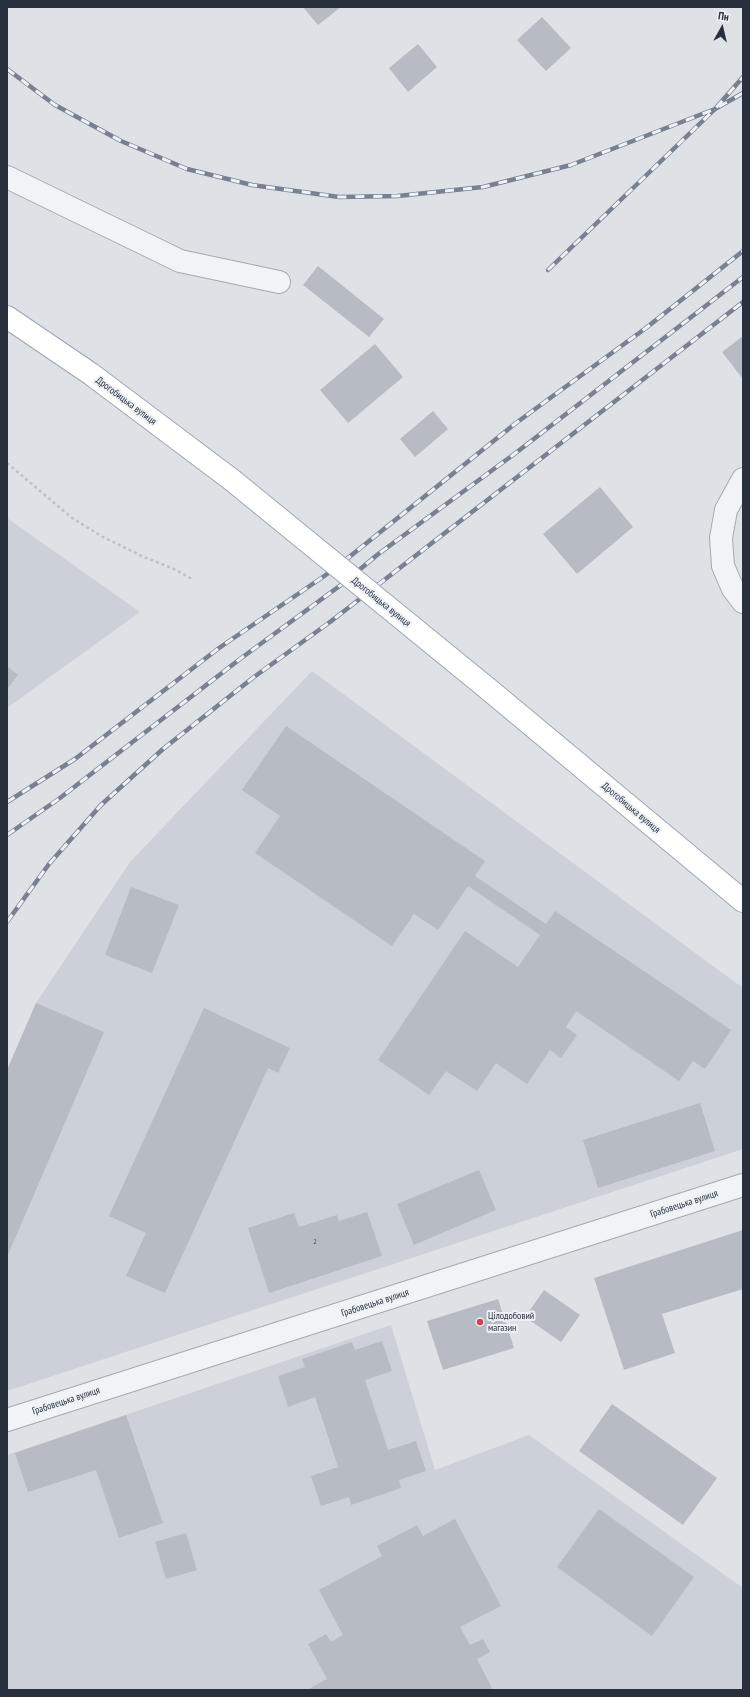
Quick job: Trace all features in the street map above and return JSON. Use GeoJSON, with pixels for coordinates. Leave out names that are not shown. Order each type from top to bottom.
{"type":"FeatureCollection","features":[{"type":"Feature","properties":{"kind":"main road","name":"Дрогобицька вулиця"},"geometry":{"type":"LineString","coordinates":[[7,317],[91,374],[232,480],[487,688],[743,902]]}},
{"type":"Feature","properties":{"kind":"street"},"geometry":{"type":"LineString","coordinates":[[7,177],[180,261],[279,282]]}},
{"type":"Feature","properties":{"kind":"street"},"geometry":{"type":"LineString","coordinates":[[743,479],[726,510],[721,538],[723,566],[734,589],[743,602]]}},
{"type":"Feature","properties":{"kind":"street","name":"Грабовецька вулиця"},"geometry":{"type":"LineString","coordinates":[[7,1420],[743,1185]]}},
{"type":"Feature","properties":{"kind":"path"},"geometry":{"type":"LineString","coordinates":[[7,463],[72,518],[110,541],[174,569],[192,579]]}},
{"type":"Feature","properties":{"kind":"shaded area"},"geometry":{"type":"Polygon","coordinates":[[[7,518],[140,612],[7,708],[7,518]]]}},
{"type":"Feature","properties":{"kind":"shaded area"},"geometry":{"type":"Polygon","coordinates":[[[312,671],[743,988],[743,1149],[7,1391],[7,1070],[36,1003],[130,862],[312,671]]]}},
{"type":"Feature","properties":{"kind":"shaded area"},"geometry":{"type":"Polygon","coordinates":[[[391,1325],[435,1470],[529,1435],[743,1588],[743,1690],[7,1690],[7,1455],[391,1325]]]}},
{"type":"Feature","properties":{"kind":"building"},"geometry":{"type":"Polygon","coordinates":[[[303,7],[341,7],[318,25],[303,7]]]}},
{"type":"Feature","properties":{"kind":"building"},"geometry":{"type":"Polygon","coordinates":[[[542,17],[571,48],[546,71],[517,40],[542,17]]]}},
{"type":"Feature","properties":{"kind":"building"},"geometry":{"type":"Polygon","coordinates":[[[418,44],[437,67],[408,92],[389,68],[418,44]]]}},
{"type":"Feature","properties":{"kind":"building"},"geometry":{"type":"Polygon","coordinates":[[[318,266],[384,319],[369,337],[303,285],[318,266]]]}},
{"type":"Feature","properties":{"kind":"building"},"geometry":{"type":"Polygon","coordinates":[[[743,336],[743,379],[722,352],[743,336]]]}},
{"type":"Feature","properties":{"kind":"building"},"geometry":{"type":"Polygon","coordinates":[[[375,344],[403,377],[348,423],[320,390],[375,344]]]}},
{"type":"Feature","properties":{"kind":"building"},"geometry":{"type":"Polygon","coordinates":[[[433,411],[448,429],[415,457],[400,439],[433,411]]]}},
{"type":"Feature","properties":{"kind":"building"},"geometry":{"type":"Polygon","coordinates":[[[600,487],[633,527],[577,574],[543,534],[600,487]]]}},
{"type":"Feature","properties":{"kind":"building"},"geometry":{"type":"Polygon","coordinates":[[[7,666],[18,675],[7,689],[7,666]]]}},
{"type":"Feature","properties":{"kind":"building"},"geometry":{"type":"Polygon","coordinates":[[[286,726],[485,861],[475,876],[546,924],[555,911],[731,1030],[705,1069],[693,1061],[679,1081],[576,1011],[566,1027],[577,1035],[561,1058],[550,1050],[527,1084],[496,1063],[477,1091],[446,1071],[429,1095],[378,1060],[465,931],[518,967],[540,935],[468,886],[438,930],[414,914],[392,946],[255,853],[280,816],[242,790],[286,726]]]}},
{"type":"Feature","properties":{"kind":"building"},"geometry":{"type":"Polygon","coordinates":[[[131,887],[179,905],[152,973],[105,955],[131,887]]]}},
{"type":"Feature","properties":{"kind":"building"},"geometry":{"type":"Polygon","coordinates":[[[36,1003],[104,1032],[7,1257],[7,1070],[36,1003]]]}},
{"type":"Feature","properties":{"kind":"building"},"geometry":{"type":"Polygon","coordinates":[[[204,1008],[290,1048],[278,1073],[268,1068],[165,1293],[126,1276],[146,1233],[109,1216],[204,1008]]]}},
{"type":"Feature","properties":{"kind":"building"},"geometry":{"type":"Polygon","coordinates":[[[700,1103],[715,1151],[598,1188],[583,1140],[700,1103]]]}},
{"type":"Feature","properties":{"kind":"building"},"geometry":{"type":"Polygon","coordinates":[[[479,1170],[496,1210],[414,1245],[397,1204],[479,1170]]]}},
{"type":"Feature","properties":{"kind":"building"},"geometry":{"type":"Polygon","coordinates":[[[367,1212],[382,1256],[269,1293],[248,1228],[294,1213],[299,1227],[337,1215],[339,1221],[367,1212]]]}},
{"type":"Feature","properties":{"kind":"building"},"geometry":{"type":"Polygon","coordinates":[[[743,1230],[743,1289],[662,1314],[675,1353],[624,1370],[594,1278],[743,1230]]]}},
{"type":"Feature","properties":{"kind":"building"},"geometry":{"type":"Polygon","coordinates":[[[544,1290],[580,1315],[561,1342],[525,1317],[544,1290]]]}},
{"type":"Feature","properties":{"kind":"building"},"geometry":{"type":"Polygon","coordinates":[[[498,1299],[514,1348],[443,1370],[427,1321],[498,1299]]]}},
{"type":"Feature","properties":{"kind":"building"},"geometry":{"type":"Polygon","coordinates":[[[382,1341],[392,1371],[365,1380],[388,1450],[416,1441],[426,1471],[399,1480],[401,1488],[351,1505],[349,1497],[321,1506],[311,1476],[338,1467],[315,1397],[288,1407],[278,1376],[305,1367],[302,1359],[352,1342],[355,1350],[382,1341]]]}},
{"type":"Feature","properties":{"kind":"building"},"geometry":{"type":"Polygon","coordinates":[[[612,1404],[717,1478],[683,1525],[579,1451],[612,1404]]]}},
{"type":"Feature","properties":{"kind":"building"},"geometry":{"type":"Polygon","coordinates":[[[126,1415],[163,1523],[119,1538],[96,1470],[28,1492],[15,1453],[126,1415]]]}},
{"type":"Feature","properties":{"kind":"building"},"geometry":{"type":"Polygon","coordinates":[[[599,1509],[694,1577],[652,1636],[557,1567],[599,1509]]]}},
{"type":"Feature","properties":{"kind":"building"},"geometry":{"type":"Polygon","coordinates":[[[455,1519],[501,1606],[460,1627],[470,1645],[483,1639],[490,1652],[477,1659],[493,1690],[307,1690],[327,1679],[308,1644],[326,1634],[331,1642],[343,1635],[319,1590],[382,1556],[377,1546],[417,1525],[423,1536],[455,1519]]]}},
{"type":"Feature","properties":{"kind":"building"},"geometry":{"type":"Polygon","coordinates":[[[186,1533],[197,1570],[166,1579],[155,1542],[186,1533]]]}},
{"type":"Feature","properties":{"kind":"railway"},"geometry":{"type":"LineString","coordinates":[[7,69],[55,105],[121,141],[187,169],[252,185],[339,197],[398,196],[483,187],[571,165],[715,109],[743,93]]}},
{"type":"Feature","properties":{"kind":"railway"},"geometry":{"type":"LineString","coordinates":[[548,270],[715,109],[743,77]]}},
{"type":"Feature","properties":{"kind":"railway"},"geometry":{"type":"LineString","coordinates":[[7,802],[75,759],[219,648],[333,570],[516,423],[646,328],[743,251]]}},
{"type":"Feature","properties":{"kind":"railway"},"geometry":{"type":"LineString","coordinates":[[7,835],[60,798],[240,659],[345,582],[377,555],[517,452],[743,277]]}},
{"type":"Feature","properties":{"kind":"railway"},"geometry":{"type":"LineString","coordinates":[[7,922],[49,864],[101,805],[163,749],[254,677],[330,622],[743,302]]}},
{"type":"Feature","properties":{"kind":"place","name":"Цілодобовий магазин"},"geometry":{"type":"Point","coordinates":[480,1322]}}]}
